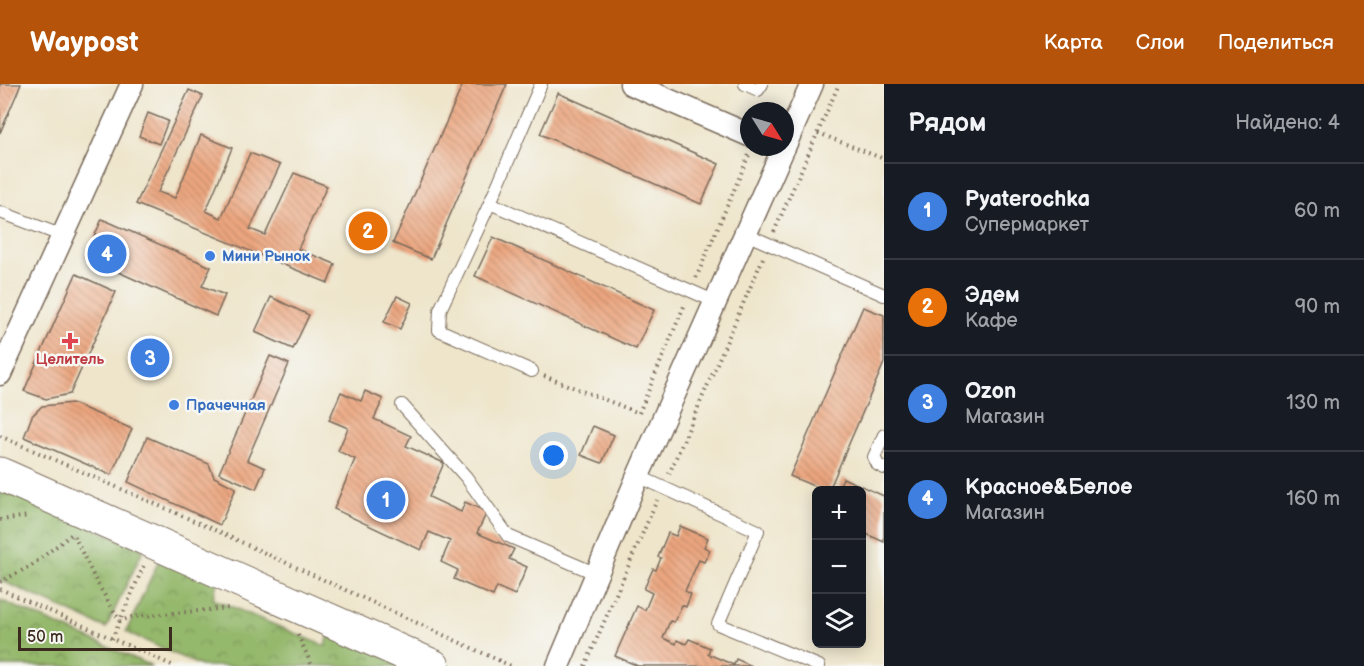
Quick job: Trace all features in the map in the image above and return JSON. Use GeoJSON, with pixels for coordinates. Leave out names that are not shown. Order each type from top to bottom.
{"type":"FeatureCollection","features":[{"type":"Feature","properties":{"kind":"street"},"geometry":{"type":"LineString","coordinates":[[0,374],[132,84]]}},
{"type":"Feature","properties":{"kind":"street"},"geometry":{"type":"LineString","coordinates":[[631,84],[740,131]]}},
{"type":"Feature","properties":{"kind":"street"},"geometry":{"type":"LineString","coordinates":[[794,123],[812,84]]}},
{"type":"Feature","properties":{"kind":"street"},"geometry":{"type":"LineString","coordinates":[[558,666],[638,476],[779,156]]}},
{"type":"Feature","properties":{"kind":"street"},"geometry":{"type":"LineString","coordinates":[[0,474],[433,666]]}},
{"type":"Feature","properties":{"kind":"lane"},"geometry":{"type":"LineString","coordinates":[[532,371],[439,330],[440,310],[490,203],[541,84]]}},
{"type":"Feature","properties":{"kind":"lane"},"geometry":{"type":"LineString","coordinates":[[745,84],[758,90],[762,84]]}},
{"type":"Feature","properties":{"kind":"lane"},"geometry":{"type":"LineString","coordinates":[[490,203],[716,302]]}},
{"type":"Feature","properties":{"kind":"lane"},"geometry":{"type":"LineString","coordinates":[[0,212],[63,236]]}},
{"type":"Feature","properties":{"kind":"lane"},"geometry":{"type":"LineString","coordinates":[[746,234],[884,295]]}},
{"type":"Feature","properties":{"kind":"lane"},"geometry":{"type":"LineString","coordinates":[[402,405],[466,477],[508,536],[597,574]]}},
{"type":"Feature","properties":{"kind":"lane"},"geometry":{"type":"LineString","coordinates":[[884,435],[874,457],[878,465],[884,468]]}},
{"type":"Feature","properties":{"kind":"lane"},"geometry":{"type":"LineString","coordinates":[[638,476],[758,531],[718,624],[819,666]]}},
{"type":"Feature","properties":{"kind":"path"},"geometry":{"type":"LineString","coordinates":[[585,666],[839,84]]}},
{"type":"Feature","properties":{"kind":"path"},"geometry":{"type":"LineString","coordinates":[[794,140],[818,133],[884,159]]}},
{"type":"Feature","properties":{"kind":"path"},"geometry":{"type":"LineString","coordinates":[[532,371],[639,413],[749,156]]}},
{"type":"Feature","properties":{"kind":"path"},"geometry":{"type":"LineString","coordinates":[[0,436],[228,536],[511,666]]}},
{"type":"Feature","properties":{"kind":"path"},"geometry":{"type":"LineString","coordinates":[[0,520],[34,516]]}},
{"type":"Feature","properties":{"kind":"path"},"geometry":{"type":"LineString","coordinates":[[68,528],[120,621]]}},
{"type":"Feature","properties":{"kind":"path"},"geometry":{"type":"LineString","coordinates":[[0,582],[31,566],[72,534]]}},
{"type":"Feature","properties":{"kind":"path"},"geometry":{"type":"LineString","coordinates":[[112,639],[148,555]]}},
{"type":"Feature","properties":{"kind":"path"},"geometry":{"type":"LineString","coordinates":[[0,589],[174,666]]}},
{"type":"Feature","properties":{"kind":"path"},"geometry":{"type":"LineString","coordinates":[[120,621],[132,617],[229,608]]}},
{"type":"Feature","properties":{"kind":"path"},"geometry":{"type":"LineString","coordinates":[[297,634],[312,666]]}},
{"type":"Feature","properties":{"kind":"green space"},"geometry":{"type":"Polygon","coordinates":[[[0,485],[143,550],[106,628],[0,580],[0,485]]]}},
{"type":"Feature","properties":{"kind":"green space"},"geometry":{"type":"Polygon","coordinates":[[[160,558],[217,583],[213,599],[325,646],[331,632],[407,666],[201,666],[126,632],[160,558]]]}},
{"type":"Feature","properties":{"kind":"green space"},"geometry":{"type":"Polygon","coordinates":[[[0,600],[152,666],[0,666],[0,600]]]}},
{"type":"Feature","properties":{"kind":"building"},"geometry":{"type":"Polygon","coordinates":[[[0,84],[21,84],[0,133],[0,84]]]}},
{"type":"Feature","properties":{"kind":"building"},"geometry":{"type":"Polygon","coordinates":[[[463,84],[507,84],[431,259],[393,243],[463,84]]]}},
{"type":"Feature","properties":{"kind":"building"},"geometry":{"type":"Polygon","coordinates":[[[189,90],[203,96],[158,192],[175,198],[201,135],[232,148],[206,211],[221,218],[250,153],[280,165],[250,229],[265,235],[294,173],[327,186],[298,249],[335,264],[328,283],[136,204],[189,90]]]}},
{"type":"Feature","properties":{"kind":"building"},"geometry":{"type":"Polygon","coordinates":[[[558,93],[719,164],[701,204],[540,134],[558,93]]]}},
{"type":"Feature","properties":{"kind":"building"},"geometry":{"type":"Polygon","coordinates":[[[148,113],[168,121],[159,144],[139,136],[148,113]]]}},
{"type":"Feature","properties":{"kind":"building"},"geometry":{"type":"Polygon","coordinates":[[[102,219],[211,267],[202,286],[225,295],[216,316],[85,257],[102,219]]]}},
{"type":"Feature","properties":{"kind":"building"},"geometry":{"type":"Polygon","coordinates":[[[493,237],[654,310],[636,349],[475,276],[493,237]]]}},
{"type":"Feature","properties":{"kind":"building","name":"Целитель"},"geometry":{"type":"Polygon","coordinates":[[[76,274],[116,292],[70,394],[46,399],[24,391],[76,274]]]}},
{"type":"Feature","properties":{"kind":"building"},"geometry":{"type":"Polygon","coordinates":[[[397,296],[412,303],[400,329],[384,322],[397,296]]]}},
{"type":"Feature","properties":{"kind":"building"},"geometry":{"type":"Polygon","coordinates":[[[271,297],[309,315],[293,349],[255,332],[271,297]]]}},
{"type":"Feature","properties":{"kind":"building"},"geometry":{"type":"Polygon","coordinates":[[[863,307],[884,315],[884,363],[831,486],[814,486],[790,476],[863,307]]]}},
{"type":"Feature","properties":{"kind":"building"},"geometry":{"type":"Polygon","coordinates":[[[270,356],[289,364],[247,460],[265,468],[256,489],[219,473],[270,356]]]}},
{"type":"Feature","properties":{"kind":"building"},"geometry":{"type":"Polygon","coordinates":[[[365,391],[383,399],[374,419],[411,436],[406,446],[444,463],[429,497],[461,512],[465,502],[487,512],[477,533],[514,549],[509,559],[527,567],[515,595],[497,587],[493,596],[454,579],[458,570],[441,562],[450,541],[429,532],[421,550],[334,509],[355,459],[338,451],[348,428],[329,420],[341,392],[361,401],[365,391]]]}},
{"type":"Feature","properties":{"kind":"building"},"geometry":{"type":"Polygon","coordinates":[[[72,403],[132,429],[111,475],[24,437],[32,416],[42,406],[72,403]]]}},
{"type":"Feature","properties":{"kind":"building"},"geometry":{"type":"Polygon","coordinates":[[[593,426],[614,435],[602,463],[581,455],[593,426]]]}},
{"type":"Feature","properties":{"kind":"building"},"geometry":{"type":"Polygon","coordinates":[[[147,437],[209,464],[214,477],[236,488],[220,525],[128,482],[147,437]]]}},
{"type":"Feature","properties":{"kind":"building"},"geometry":{"type":"Polygon","coordinates":[[[843,478],[861,486],[840,486],[843,478]]]}},
{"type":"Feature","properties":{"kind":"building"},"geometry":{"type":"Polygon","coordinates":[[[866,488],[884,496],[884,542],[866,534],[866,488]]]}},
{"type":"Feature","properties":{"kind":"building"},"geometry":{"type":"Polygon","coordinates":[[[680,526],[708,538],[704,547],[710,550],[704,562],[699,560],[685,591],[691,594],[686,607],[682,605],[674,622],[670,621],[663,638],[676,644],[677,640],[686,644],[689,639],[710,648],[708,654],[734,665],[736,659],[752,666],[638,666],[615,656],[637,606],[645,610],[652,593],[644,589],[653,569],[656,570],[661,558],[658,557],[668,533],[676,536],[680,526]]]}},
{"type":"Feature","properties":{"kind":"place","name":"Эдем"},"geometry":{"type":"Point","coordinates":[368,231]}},
{"type":"Feature","properties":{"kind":"place","name":"Красное&Белое"},"geometry":{"type":"Point","coordinates":[107,254]}},
{"type":"Feature","properties":{"kind":"place","name":"Мини Рынок"},"geometry":{"type":"Point","coordinates":[210,256]}},
{"type":"Feature","properties":{"kind":"place","name":"Целитель"},"geometry":{"type":"Point","coordinates":[70,341]}},
{"type":"Feature","properties":{"kind":"place","name":"Ozon"},"geometry":{"type":"Point","coordinates":[150,358]}},
{"type":"Feature","properties":{"kind":"place","name":"Прачечная"},"geometry":{"type":"Point","coordinates":[174,405]}},
{"type":"Feature","properties":{"kind":"place","name":"Pyaterochka"},"geometry":{"type":"Point","coordinates":[386,500]}}]}
